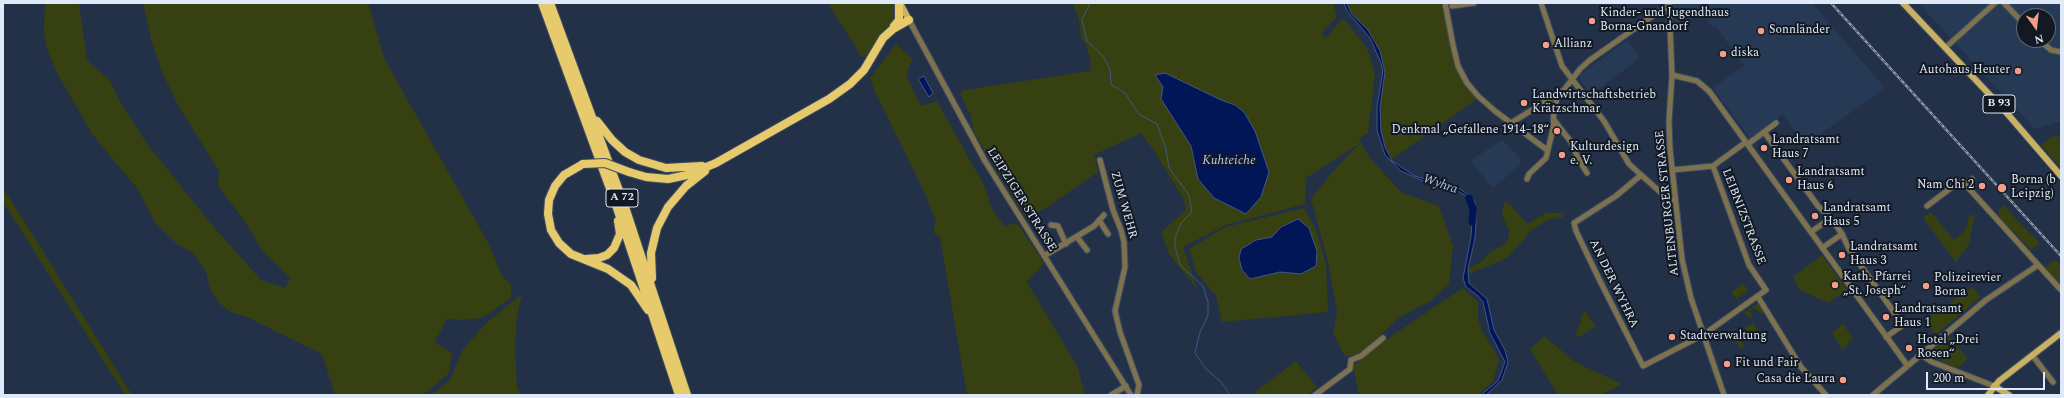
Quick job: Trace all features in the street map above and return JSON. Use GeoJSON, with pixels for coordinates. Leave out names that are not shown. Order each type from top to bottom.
{"type":"FeatureCollection","features":[{"type":"Feature","properties":{"kind":"highway","name":"A 72"},"geometry":{"type":"LineString","coordinates":[[542,3],[617,208],[679,395]]}},
{"type":"Feature","properties":{"kind":"highway","name":"A 72"},"geometry":{"type":"LineString","coordinates":[[550,3],[653,288],[687,395]]}},
{"type":"Feature","properties":{"kind":"highway"},"geometry":{"type":"LineString","coordinates":[[893,29],[899,20],[899,3]]}},
{"type":"Feature","properties":{"kind":"highway"},"geometry":{"type":"LineString","coordinates":[[659,332],[647,307],[631,285],[608,269],[571,254],[559,243],[552,230],[548,214],[549,200],[555,186],[564,175],[583,164],[605,163],[646,177],[668,178],[687,175],[716,163],[829,99],[850,84],[864,70],[883,38],[893,29],[909,20]]}},
{"type":"Feature","properties":{"kind":"highway"},"geometry":{"type":"LineString","coordinates":[[589,108],[612,140],[625,152],[639,160],[666,168],[691,168],[716,163]]}},
{"type":"Feature","properties":{"kind":"highway"},"geometry":{"type":"LineString","coordinates":[[653,288],[651,253],[657,228],[668,207],[686,186],[716,163]]}},
{"type":"Feature","properties":{"kind":"highway"},"geometry":{"type":"LineString","coordinates":[[581,258],[599,258],[607,255],[614,248],[620,234],[617,208]]}},
{"type":"Feature","properties":{"kind":"main road"},"geometry":{"type":"LineString","coordinates":[[899,3],[909,20]]}},
{"type":"Feature","properties":{"kind":"main road","name":"B 93"},"geometry":{"type":"LineString","coordinates":[[1903,3],[2005,111],[2061,176]]}},
{"type":"Feature","properties":{"kind":"main road"},"geometry":{"type":"LineString","coordinates":[[1988,395],[1994,386],[2032,355],[2060,335]]}},
{"type":"Feature","properties":{"kind":"main road"},"geometry":{"type":"LineString","coordinates":[[1994,386],[2009,395]]}},
{"type":"Feature","properties":{"kind":"street"},"geometry":{"type":"LineString","coordinates":[[1474,3],[1446,5],[1453,45],[1464,77],[1478,96],[1547,150]]}},
{"type":"Feature","properties":{"kind":"street"},"geometry":{"type":"LineString","coordinates":[[1540,3],[1562,66],[1604,120],[1629,164],[1669,200],[1675,200]]}},
{"type":"Feature","properties":{"kind":"street"},"geometry":{"type":"LineString","coordinates":[[1945,48],[1995,3]]}},
{"type":"Feature","properties":{"kind":"street"},"geometry":{"type":"LineString","coordinates":[[2004,3],[2016,16]]}},
{"type":"Feature","properties":{"kind":"street"},"geometry":{"type":"LineString","coordinates":[[1511,123],[1559,94],[1573,80],[1580,69],[1590,60],[1669,5]]}},
{"type":"Feature","properties":{"kind":"street","name":"ALTENBURGER STRASSE"},"geometry":{"type":"LineString","coordinates":[[1669,5],[1672,74],[1669,121],[1672,170],[1683,268],[1703,335],[1724,395]]}},
{"type":"Feature","properties":{"kind":"street","name":"LEIPZIGER STRASSE"},"geometry":{"type":"LineString","coordinates":[[909,20],[985,161],[1131,395]]}},
{"type":"Feature","properties":{"kind":"street"},"geometry":{"type":"LineString","coordinates":[[2049,48],[2061,52]]}},
{"type":"Feature","properties":{"kind":"street"},"geometry":{"type":"LineString","coordinates":[[1672,74],[1696,82],[1706,88],[1907,365]]}},
{"type":"Feature","properties":{"kind":"street"},"geometry":{"type":"LineString","coordinates":[[1527,179],[1529,174],[1546,158],[1554,120],[1554,107],[1559,94]]}},
{"type":"Feature","properties":{"kind":"street"},"geometry":{"type":"LineString","coordinates":[[1554,120],[1571,142],[1579,160],[1588,173]]}},
{"type":"Feature","properties":{"kind":"street","name":"LEIBNIZSTRASSE"},"geometry":{"type":"LineString","coordinates":[[1672,170],[1713,166],[1776,123]]}},
{"type":"Feature","properties":{"kind":"street"},"geometry":{"type":"LineString","coordinates":[[1764,132],[1818,206],[1831,218],[1842,234],[1852,254],[1903,325],[1886,337]]}},
{"type":"Feature","properties":{"kind":"street","name":"ZUM WEHR"},"geometry":{"type":"LineString","coordinates":[[1100,160],[1113,210],[1122,230],[1124,242],[1125,267],[1115,311],[1120,332],[1139,385],[1137,395]]}},
{"type":"Feature","properties":{"kind":"street","name":"LEIBNIZSTRASSE"},"geometry":{"type":"LineString","coordinates":[[1713,166],[1744,252],[1752,270],[1766,290],[1758,297]]}},
{"type":"Feature","properties":{"kind":"street","name":"AN DER WYHRA"},"geometry":{"type":"LineString","coordinates":[[1641,175],[1616,196],[1577,220],[1574,223],[1576,231],[1642,366],[1703,335]]}},
{"type":"Feature","properties":{"kind":"street"},"geometry":{"type":"LineString","coordinates":[[1966,185],[1972,179]]}},
{"type":"Feature","properties":{"kind":"street"},"geometry":{"type":"LineString","coordinates":[[1928,206],[1963,182],[2061,290]]}},
{"type":"Feature","properties":{"kind":"street"},"geometry":{"type":"LineString","coordinates":[[1044,256],[1077,237],[1104,215]]}},
{"type":"Feature","properties":{"kind":"street"},"geometry":{"type":"LineString","coordinates":[[1811,232],[1831,218]]}},
{"type":"Feature","properties":{"kind":"street"},"geometry":{"type":"LineString","coordinates":[[1099,220],[1108,234]]}},
{"type":"Feature","properties":{"kind":"street"},"geometry":{"type":"LineString","coordinates":[[1051,225],[1058,226],[1066,244]]}},
{"type":"Feature","properties":{"kind":"street"},"geometry":{"type":"LineString","coordinates":[[1822,248],[1842,234]]}},
{"type":"Feature","properties":{"kind":"street"},"geometry":{"type":"LineString","coordinates":[[1077,237],[1087,250]]}},
{"type":"Feature","properties":{"kind":"street"},"geometry":{"type":"LineString","coordinates":[[1873,395],[1920,354],[1987,300],[2038,265]]}},
{"type":"Feature","properties":{"kind":"street"},"geometry":{"type":"LineString","coordinates":[[1703,335],[1758,297],[1799,365],[1826,395]]}},
{"type":"Feature","properties":{"kind":"street"},"geometry":{"type":"LineString","coordinates":[[1314,395],[1350,369],[1351,360],[1361,356],[1383,338]]}},
{"type":"Feature","properties":{"kind":"street"},"geometry":{"type":"LineString","coordinates":[[1920,354],[1932,362],[1994,386]]}},
{"type":"Feature","properties":{"kind":"street"},"geometry":{"type":"LineString","coordinates":[[2032,355],[2053,382]]}},
{"type":"Feature","properties":{"kind":"street"},"geometry":{"type":"LineString","coordinates":[[1111,395],[1126,386]]}},
{"type":"Feature","properties":{"kind":"shaded area"},"geometry":{"type":"Polygon","coordinates":[[[1673,3],[1812,3],[1885,88],[1805,145],[1783,114],[1750,138],[1713,88],[1744,66],[1715,25],[1712,27],[1700,11],[1674,32],[1673,3]]]}},
{"type":"Feature","properties":{"kind":"shaded area"},"geometry":{"type":"Polygon","coordinates":[[[1918,3],[2061,3],[2061,121],[2035,129],[1918,3]]]}},
{"type":"Feature","properties":{"kind":"shaded area"},"geometry":{"type":"Polygon","coordinates":[[[1627,40],[1640,58],[1591,95],[1579,79],[1580,75],[1627,40]]]}},
{"type":"Feature","properties":{"kind":"shaded area"},"geometry":{"type":"Polygon","coordinates":[[[1502,140],[1521,159],[1520,165],[1493,188],[1470,161],[1502,140]]]}},
{"type":"Feature","properties":{"kind":"green space"},"geometry":{"type":"Polygon","coordinates":[[[45,3],[79,3],[87,60],[110,81],[122,105],[148,145],[212,225],[261,280],[285,288],[290,278],[262,250],[246,223],[218,186],[219,171],[178,105],[162,72],[151,39],[143,3],[368,3],[384,58],[491,248],[501,274],[511,285],[511,298],[482,318],[461,320],[447,319],[435,342],[452,353],[448,374],[421,395],[335,395],[322,354],[247,317],[231,312],[220,304],[210,289],[206,272],[194,254],[177,244],[155,223],[137,188],[92,134],[56,71],[46,47],[44,31],[45,3]]]}},
{"type":"Feature","properties":{"kind":"green space"},"geometry":{"type":"Polygon","coordinates":[[[828,3],[895,3],[896,19],[879,38],[867,58],[861,56],[828,3]]]}},
{"type":"Feature","properties":{"kind":"green space"},"geometry":{"type":"Polygon","coordinates":[[[1073,3],[1333,3],[1337,16],[1322,33],[1325,39],[1343,18],[1367,48],[1375,74],[1368,133],[1359,139],[1361,143],[1306,178],[1305,204],[1226,225],[1183,247],[1197,289],[1169,254],[1161,232],[1186,210],[1184,200],[1155,152],[1141,133],[1094,155],[1098,172],[1046,208],[1026,218],[974,133],[970,114],[960,94],[964,90],[1090,71],[1091,63],[1086,45],[1081,38],[1079,20],[1073,3]]]}},
{"type":"Feature","properties":{"kind":"green space"},"geometry":{"type":"Polygon","coordinates":[[[1347,3],[1439,3],[1444,6],[1456,65],[1463,80],[1477,99],[1392,159],[1385,147],[1381,131],[1380,107],[1384,64],[1380,51],[1368,30],[1351,13],[1347,3]]]}},
{"type":"Feature","properties":{"kind":"green space"},"geometry":{"type":"Polygon","coordinates":[[[896,44],[912,59],[906,75],[921,106],[937,101],[985,187],[991,207],[1004,226],[1017,223],[1044,263],[1027,282],[1078,368],[1085,395],[967,395],[940,237],[934,233],[936,221],[923,189],[876,94],[870,78],[896,44]]]}},
{"type":"Feature","properties":{"kind":"green space"},"geometry":{"type":"Polygon","coordinates":[[[2053,136],[2061,137],[2061,168],[2041,145],[2053,136]]]}},
{"type":"Feature","properties":{"kind":"green space"},"geometry":{"type":"Polygon","coordinates":[[[1361,143],[1370,158],[1402,193],[1439,206],[1453,246],[1449,284],[1429,302],[1400,317],[1359,355],[1345,356],[1333,333],[1337,312],[1328,261],[1311,199],[1341,162],[1361,143]]]}},
{"type":"Feature","properties":{"kind":"green space"},"geometry":{"type":"Polygon","coordinates":[[[3,188],[132,395],[125,395],[3,202],[3,188]]]}},
{"type":"Feature","properties":{"kind":"green space"},"geometry":{"type":"Polygon","coordinates":[[[1504,202],[1509,203],[1527,224],[1546,213],[1563,213],[1564,217],[1547,220],[1531,231],[1509,256],[1501,261],[1467,274],[1468,269],[1482,261],[1491,251],[1504,245],[1508,239],[1509,231],[1502,215],[1504,202]]]}},
{"type":"Feature","properties":{"kind":"green space"},"geometry":{"type":"Polygon","coordinates":[[[2004,205],[2040,243],[2031,250],[1999,217],[1998,211],[2004,205]]]}},
{"type":"Feature","properties":{"kind":"green space"},"geometry":{"type":"Polygon","coordinates":[[[1304,208],[1316,230],[1326,264],[1328,312],[1222,322],[1216,296],[1196,272],[1189,249],[1225,227],[1304,208]]]}},
{"type":"Feature","properties":{"kind":"green space"},"geometry":{"type":"Polygon","coordinates":[[[1931,212],[1954,240],[1966,229],[1968,218],[1975,213],[1969,244],[1956,262],[1923,218],[1931,212]]]}},
{"type":"Feature","properties":{"kind":"green space"},"geometry":{"type":"Polygon","coordinates":[[[1822,255],[1847,290],[1828,303],[1800,290],[1793,277],[1822,255]]]}},
{"type":"Feature","properties":{"kind":"green space"},"geometry":{"type":"Polygon","coordinates":[[[2055,260],[2061,265],[2061,285],[2044,268],[2055,260]]]}},
{"type":"Feature","properties":{"kind":"green space"},"geometry":{"type":"Polygon","coordinates":[[[1743,283],[1748,291],[1736,299],[1731,292],[1743,283]]]}},
{"type":"Feature","properties":{"kind":"green space"},"geometry":{"type":"Polygon","coordinates":[[[1972,287],[1981,297],[1935,335],[1927,323],[1930,320],[1928,318],[1972,287]]]}},
{"type":"Feature","properties":{"kind":"green space"},"geometry":{"type":"Polygon","coordinates":[[[1463,288],[1478,302],[1478,319],[1481,329],[1499,359],[1493,382],[1477,395],[1359,395],[1353,366],[1390,337],[1463,288]]]}},
{"type":"Feature","properties":{"kind":"green space"},"geometry":{"type":"Polygon","coordinates":[[[522,294],[517,315],[515,345],[517,388],[522,395],[431,395],[450,380],[463,349],[487,322],[522,294]]]}},
{"type":"Feature","properties":{"kind":"green space"},"geometry":{"type":"Polygon","coordinates":[[[1756,300],[1765,312],[1760,314],[1755,308],[1750,311],[1753,315],[1749,318],[1743,310],[1746,312],[1758,303],[1756,300]]]}},
{"type":"Feature","properties":{"kind":"green space"},"geometry":{"type":"Polygon","coordinates":[[[1584,310],[1596,326],[1577,338],[1576,335],[1584,310]]]}},
{"type":"Feature","properties":{"kind":"green space"},"geometry":{"type":"Polygon","coordinates":[[[1753,323],[1762,337],[1757,330],[1741,341],[1745,347],[1741,349],[1733,338],[1729,339],[1753,323]]]}},
{"type":"Feature","properties":{"kind":"green space"},"geometry":{"type":"Polygon","coordinates":[[[1843,324],[1853,338],[1843,350],[1832,333],[1843,324]]]}},
{"type":"Feature","properties":{"kind":"green space"},"geometry":{"type":"Polygon","coordinates":[[[1544,336],[1575,362],[1622,384],[1601,395],[1558,395],[1530,349],[1544,336]]]}},
{"type":"Feature","properties":{"kind":"green space"},"geometry":{"type":"Polygon","coordinates":[[[1950,337],[1968,359],[1957,368],[1939,361],[1931,352],[1950,337]]]}},
{"type":"Feature","properties":{"kind":"green space"},"geometry":{"type":"Polygon","coordinates":[[[1296,361],[1317,387],[1307,395],[1255,395],[1254,393],[1296,361]]]}},
{"type":"Feature","properties":{"kind":"water"},"geometry":{"type":"Polygon","coordinates":[[[1344,3],[1347,3],[1351,13],[1368,30],[1380,51],[1385,72],[1380,107],[1381,131],[1385,147],[1392,161],[1415,176],[1460,189],[1475,202],[1475,238],[1468,269],[1469,283],[1487,299],[1494,330],[1505,350],[1508,362],[1502,380],[1486,395],[1481,395],[1498,381],[1505,362],[1490,333],[1483,302],[1477,295],[1466,287],[1463,278],[1471,237],[1473,206],[1466,196],[1460,192],[1421,180],[1401,171],[1385,155],[1377,130],[1377,107],[1383,71],[1381,63],[1370,38],[1347,11],[1344,3]]]}},
{"type":"Feature","properties":{"kind":"water","name":"Kuhteiche"},"geometry":{"type":"Polygon","coordinates":[[[1165,73],[1221,100],[1235,105],[1244,112],[1255,131],[1269,172],[1261,197],[1246,214],[1214,198],[1198,179],[1191,146],[1161,99],[1163,87],[1155,75],[1165,73]]]}},
{"type":"Feature","properties":{"kind":"water"},"geometry":{"type":"Polygon","coordinates":[[[924,76],[933,93],[929,97],[918,79],[924,76]]]}},
{"type":"Feature","properties":{"kind":"water"},"geometry":{"type":"Polygon","coordinates":[[[1298,219],[1309,228],[1317,251],[1316,266],[1301,274],[1280,272],[1250,279],[1242,270],[1239,258],[1241,249],[1256,240],[1272,237],[1281,227],[1298,219]]]}},
{"type":"Feature","properties":{"kind":"waterway"},"geometry":{"type":"LineString","coordinates":[[1090,3],[1082,20],[1087,41],[1103,56],[1110,69],[1111,84],[1125,93],[1139,114],[1157,124],[1166,149],[1169,168],[1189,195],[1192,212],[1181,223],[1175,238],[1175,246],[1180,265],[1203,286],[1208,302],[1208,315],[1200,332],[1195,353],[1206,369],[1221,382],[1230,395]]}},
{"type":"Feature","properties":{"kind":"waterway","name":"Wyhra"},"geometry":{"type":"LineString","coordinates":[[1469,198],[1473,209],[1472,222]]}},
{"type":"Feature","properties":{"kind":"railway"},"geometry":{"type":"LineString","coordinates":[[1831,3],[2061,256]]}},
{"type":"Feature","properties":{"kind":"place","name":"Kinder- und Jugendhaus Borna-Gnandorf"},"geometry":{"type":"Point","coordinates":[1592,21]}},
{"type":"Feature","properties":{"kind":"place","name":"Sonnländer"},"geometry":{"type":"Point","coordinates":[1761,31]}},
{"type":"Feature","properties":{"kind":"place","name":"Allianz"},"geometry":{"type":"Point","coordinates":[1546,45]}},
{"type":"Feature","properties":{"kind":"place","name":"diska"},"geometry":{"type":"Point","coordinates":[1723,54]}},
{"type":"Feature","properties":{"kind":"place","name":"Autohaus Heuter"},"geometry":{"type":"Point","coordinates":[2018,71]}},
{"type":"Feature","properties":{"kind":"place","name":"Landwirtschaftsbetrieb Krätzschmar"},"geometry":{"type":"Point","coordinates":[1524,103]}},
{"type":"Feature","properties":{"kind":"place","name":"Denkmal „Gefallene 1914–18“"},"geometry":{"type":"Point","coordinates":[1557,131]}},
{"type":"Feature","properties":{"kind":"place","name":"Landratsamt Haus 7"},"geometry":{"type":"Point","coordinates":[1764,148]}},
{"type":"Feature","properties":{"kind":"place","name":"Kulturdesign e. V."},"geometry":{"type":"Point","coordinates":[1562,155]}},
{"type":"Feature","properties":{"kind":"place","name":"Landratsamt Haus 6"},"geometry":{"type":"Point","coordinates":[1789,180]}},
{"type":"Feature","properties":{"kind":"place","name":"Nam Chi 2"},"geometry":{"type":"Point","coordinates":[1982,186]}},
{"type":"Feature","properties":{"kind":"place","name":"Borna (b Leipzig)"},"geometry":{"type":"Point","coordinates":[2002,188]}},
{"type":"Feature","properties":{"kind":"place","name":"Landratsamt Haus 5"},"geometry":{"type":"Point","coordinates":[1815,216]}},
{"type":"Feature","properties":{"kind":"place","name":"Landratsamt Haus 3"},"geometry":{"type":"Point","coordinates":[1842,255]}},
{"type":"Feature","properties":{"kind":"place","name":"Kath. Pfarrei „St. Joseph“"},"geometry":{"type":"Point","coordinates":[1835,285]}},
{"type":"Feature","properties":{"kind":"place","name":"Polizeirevier Borna"},"geometry":{"type":"Point","coordinates":[1926,286]}},
{"type":"Feature","properties":{"kind":"place","name":"Landratsamt Haus 1"},"geometry":{"type":"Point","coordinates":[1886,317]}},
{"type":"Feature","properties":{"kind":"place","name":"Stadtverwaltung"},"geometry":{"type":"Point","coordinates":[1672,337]}},
{"type":"Feature","properties":{"kind":"place","name":"Hotel „Drei Rosen“"},"geometry":{"type":"Point","coordinates":[1909,348]}},
{"type":"Feature","properties":{"kind":"place","name":"Fit und Fair"},"geometry":{"type":"Point","coordinates":[1727,364]}},
{"type":"Feature","properties":{"kind":"place","name":"Casa die Laura"},"geometry":{"type":"Point","coordinates":[1843,380]}}]}
